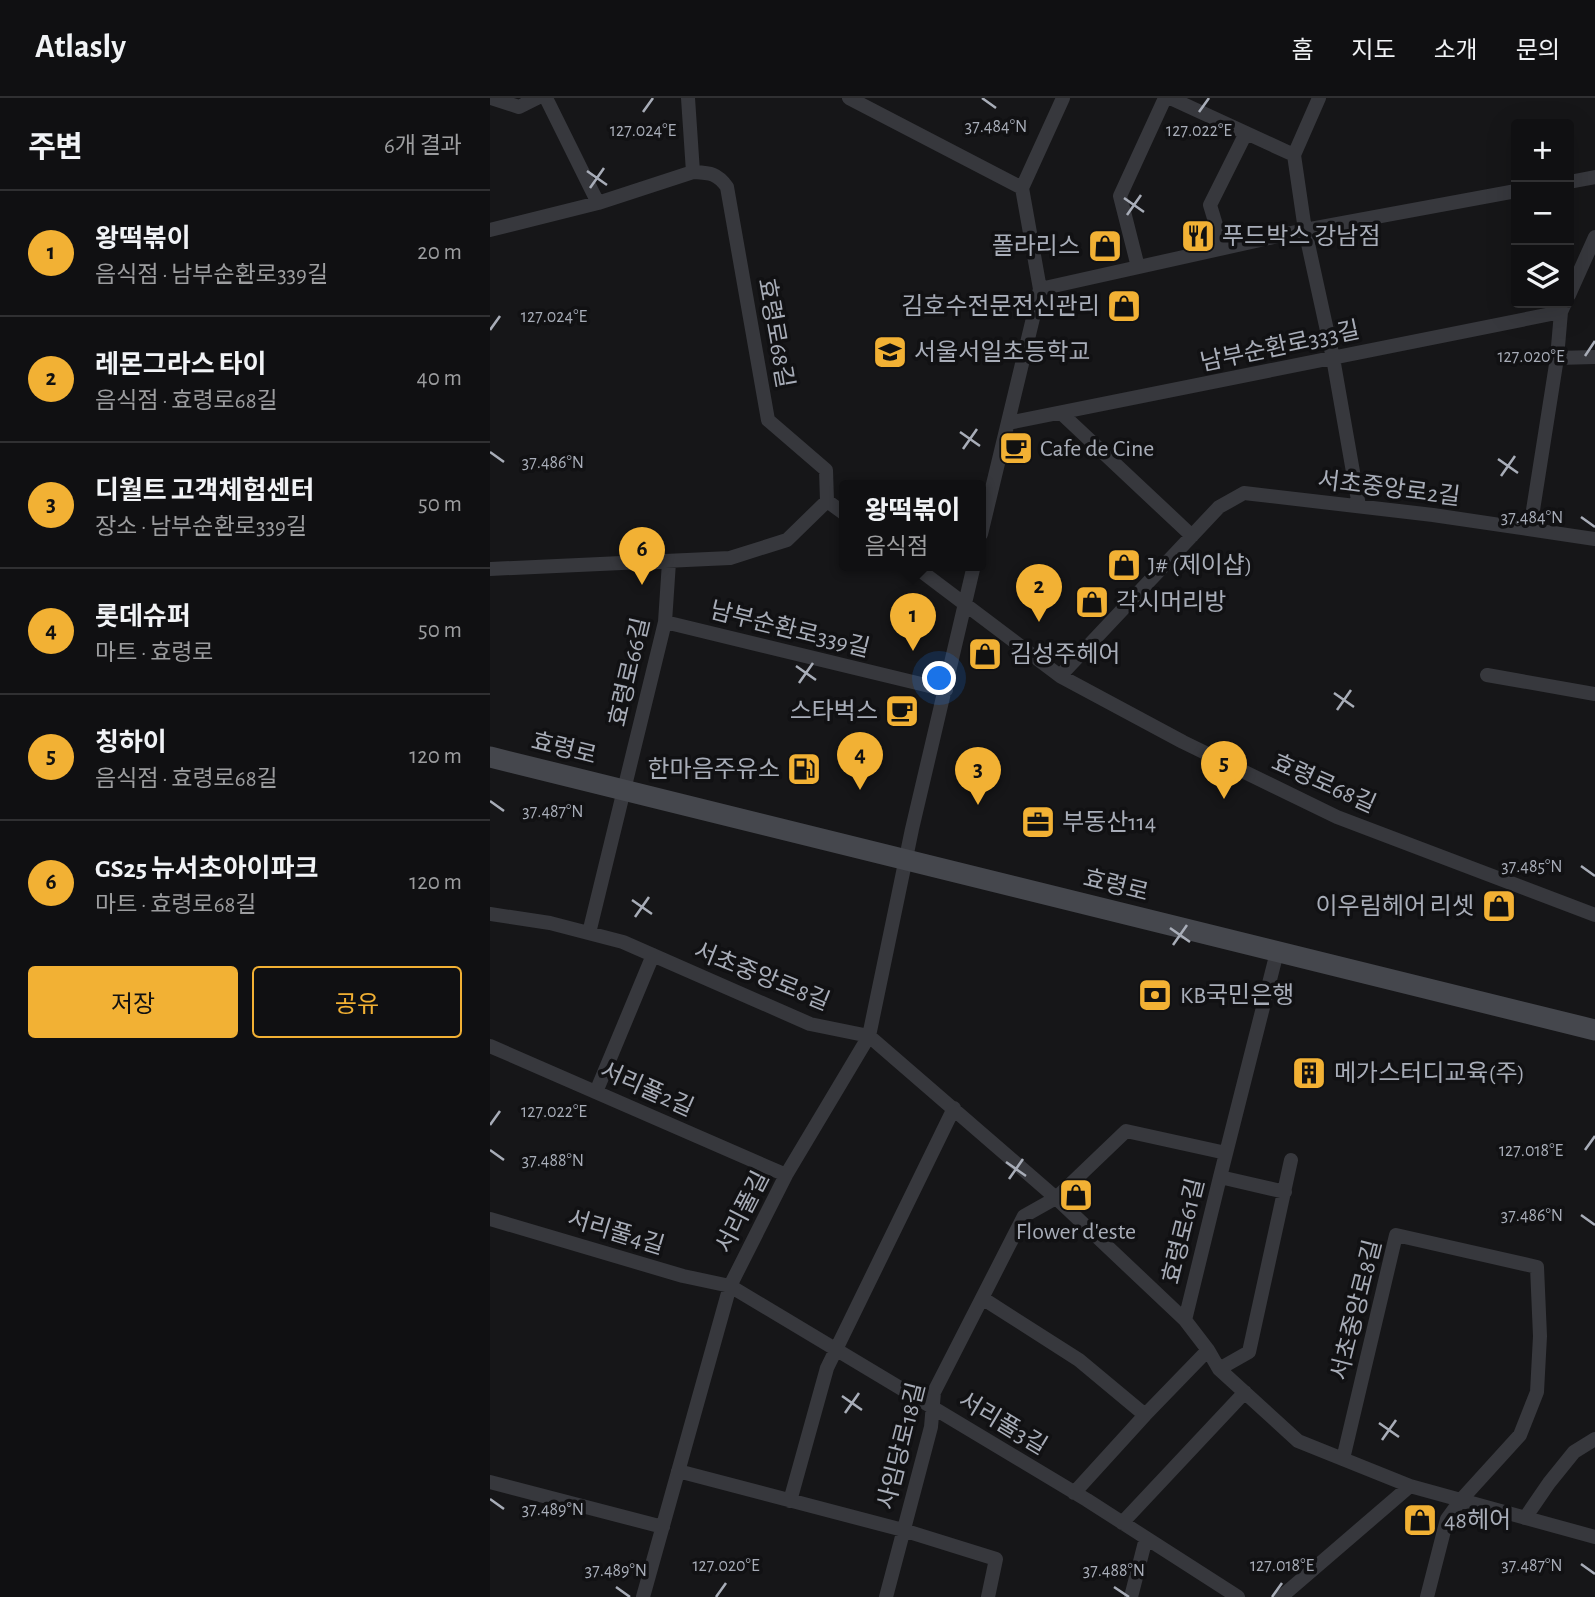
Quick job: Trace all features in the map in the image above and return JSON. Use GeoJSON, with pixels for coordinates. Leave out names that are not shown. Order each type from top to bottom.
{"type":"FeatureCollection","features":[{"type":"Feature","properties":{"kind":"main road","name":"효령로"},"geometry":{"type":"LineString","coordinates":[[490,757],[1277,952],[1594,1026]]}},
{"type":"Feature","properties":{"kind":"street"},"geometry":{"type":"LineString","coordinates":[[491,98],[519,107],[537,98]]}},
{"type":"Feature","properties":{"kind":"street"},"geometry":{"type":"LineString","coordinates":[[546,98],[598,203]]}},
{"type":"Feature","properties":{"kind":"street"},"geometry":{"type":"LineString","coordinates":[[490,230],[598,203],[693,172],[688,98]]}},
{"type":"Feature","properties":{"kind":"street"},"geometry":{"type":"LineString","coordinates":[[849,98],[1022,188]]}},
{"type":"Feature","properties":{"kind":"street"},"geometry":{"type":"LineString","coordinates":[[986,513],[1041,289],[1022,188],[1063,98]]}},
{"type":"Feature","properties":{"kind":"street"},"geometry":{"type":"LineString","coordinates":[[1138,267],[1120,196],[1167,98],[1294,155]]}},
{"type":"Feature","properties":{"kind":"street"},"geometry":{"type":"LineString","coordinates":[[1319,98],[1294,155],[1305,230],[1333,358],[1359,506]]}},
{"type":"Feature","properties":{"kind":"street"},"geometry":{"type":"LineString","coordinates":[[1223,248],[1210,205],[1246,133]]}},
{"type":"Feature","properties":{"kind":"street","name":"효령로68길"},"geometry":{"type":"LineString","coordinates":[[693,172],[709,173],[720,178],[727,187],[768,420],[826,470],[827,501]]}},
{"type":"Feature","properties":{"kind":"street"},"geometry":{"type":"LineString","coordinates":[[1574,181],[1595,177]]}},
{"type":"Feature","properties":{"kind":"street"},"geometry":{"type":"LineString","coordinates":[[1041,289],[1305,230],[1511,192]]}},
{"type":"Feature","properties":{"kind":"street"},"geometry":{"type":"LineString","coordinates":[[1574,284],[1595,237]]}},
{"type":"Feature","properties":{"kind":"street","name":"남부순환로333길"},"geometry":{"type":"LineString","coordinates":[[1008,423],[1333,358],[1558,308]]}},
{"type":"Feature","properties":{"kind":"street","name":"남부순환로333길"},"geometry":{"type":"LineString","coordinates":[[1530,529],[1563,308]]}},
{"type":"Feature","properties":{"kind":"street"},"geometry":{"type":"LineString","coordinates":[[1557,358],[1595,357]]}},
{"type":"Feature","properties":{"kind":"street"},"geometry":{"type":"LineString","coordinates":[[1060,413],[1192,536]]}},
{"type":"Feature","properties":{"kind":"street","name":"서초중앙로2길"},"geometry":{"type":"LineString","coordinates":[[1059,676],[1219,507],[1244,493],[1433,515],[1595,539]]}},
{"type":"Feature","properties":{"kind":"street"},"geometry":{"type":"LineString","coordinates":[[490,569],[730,558],[787,540],[827,501],[839,510]]}},
{"type":"Feature","properties":{"kind":"street","name":"효령로66길"},"geometry":{"type":"LineString","coordinates":[[625,790],[665,622],[668,562]]}},
{"type":"Feature","properties":{"kind":"street","name":"효령로68길"},"geometry":{"type":"LineString","coordinates":[[921,571],[1059,676],[1194,747],[1337,817],[1595,915]]}},
{"type":"Feature","properties":{"kind":"street"},"geometry":{"type":"LineString","coordinates":[[906,860],[972,571]]}},
{"type":"Feature","properties":{"kind":"street","name":"남부순환로339길"},"geometry":{"type":"LineString","coordinates":[[665,622],[946,690]]}},
{"type":"Feature","properties":{"kind":"street"},"geometry":{"type":"LineString","coordinates":[[1488,675],[1595,694]]}},
{"type":"Feature","properties":{"kind":"street"},"geometry":{"type":"LineString","coordinates":[[589,933],[625,790]]}},
{"type":"Feature","properties":{"kind":"street","name":"서리풀길"},"geometry":{"type":"LineString","coordinates":[[643,1597],[730,1286],[786,1175],[869,1036],[906,860]]}},
{"type":"Feature","properties":{"kind":"street","name":"서초중앙로8길"},"geometry":{"type":"LineString","coordinates":[[490,914],[550,923],[623,942],[810,1024],[869,1036],[1056,1198],[1185,1320],[1219,1369],[1298,1441],[1410,1486],[1595,1537]]}},
{"type":"Feature","properties":{"kind":"street","name":"효령로61길"},"geometry":{"type":"LineString","coordinates":[[1185,1320],[1277,952]]}},
{"type":"Feature","properties":{"kind":"street"},"geometry":{"type":"LineString","coordinates":[[596,1092],[653,955]]}},
{"type":"Feature","properties":{"kind":"street","name":"서리풀2길"},"geometry":{"type":"LineString","coordinates":[[490,1046],[786,1175]]}},
{"type":"Feature","properties":{"kind":"street"},"geometry":{"type":"LineString","coordinates":[[790,1501],[827,1368],[954,1108]]}},
{"type":"Feature","properties":{"kind":"street","name":"효령로61길"},"geometry":{"type":"LineString","coordinates":[[1056,1198],[1126,1131],[1226,1153]]}},
{"type":"Feature","properties":{"kind":"street"},"geometry":{"type":"LineString","coordinates":[[1219,1369],[1249,1352],[1292,1160]]}},
{"type":"Feature","properties":{"kind":"street"},"geometry":{"type":"LineString","coordinates":[[1220,1177],[1284,1192]]}},
{"type":"Feature","properties":{"kind":"street","name":"사임당로18길"},"geometry":{"type":"LineString","coordinates":[[886,1597],[931,1427],[934,1392],[1024,1216],[1056,1198]]}},
{"type":"Feature","properties":{"kind":"street","name":"서리풀4길"},"geometry":{"type":"LineString","coordinates":[[490,1219],[683,1276],[730,1286]]}},
{"type":"Feature","properties":{"kind":"street","name":"서초중앙로8길"},"geometry":{"type":"LineString","coordinates":[[1343,1460],[1396,1235],[1537,1267],[1540,1336],[1537,1392],[1520,1435],[1460,1501]]}},
{"type":"Feature","properties":{"kind":"street","name":"서리풀3길"},"geometry":{"type":"LineString","coordinates":[[730,1286],[1122,1522],[1238,1597]]}},
{"type":"Feature","properties":{"kind":"street"},"geometry":{"type":"LineString","coordinates":[[982,1298],[1079,1360],[1145,1415]]}},
{"type":"Feature","properties":{"kind":"street"},"geometry":{"type":"LineString","coordinates":[[1074,1493],[1208,1350]]}},
{"type":"Feature","properties":{"kind":"street"},"geometry":{"type":"LineString","coordinates":[[1122,1522],[1245,1392]]}},
{"type":"Feature","properties":{"kind":"street"},"geometry":{"type":"LineString","coordinates":[[1525,1518],[1574,1452],[1595,1439]]}},
{"type":"Feature","properties":{"kind":"street","name":"사임당로18길"},"geometry":{"type":"LineString","coordinates":[[678,1471],[903,1530],[996,1559],[988,1597]]}},
{"type":"Feature","properties":{"kind":"street"},"geometry":{"type":"LineString","coordinates":[[490,1482],[663,1527]]}},
{"type":"Feature","properties":{"kind":"street"},"geometry":{"type":"LineString","coordinates":[[1281,1597],[1410,1486]]}},
{"type":"Feature","properties":{"kind":"street"},"geometry":{"type":"LineString","coordinates":[[1427,1597],[1447,1519],[1460,1501]]}},
{"type":"Feature","properties":{"kind":"street"},"geometry":{"type":"LineString","coordinates":[[1131,1597],[1146,1538]]}},
{"type":"Feature","properties":{"kind":"place","name":"푸드박스 강남점"},"geometry":{"type":"Point","coordinates":[1198,236]}},
{"type":"Feature","properties":{"kind":"place","name":"폴라리스"},"geometry":{"type":"Point","coordinates":[1105,246]}},
{"type":"Feature","properties":{"kind":"place","name":"김호수전문전신관리"},"geometry":{"type":"Point","coordinates":[1124,306]}},
{"type":"Feature","properties":{"kind":"place","name":"서울서일초등학교"},"geometry":{"type":"Point","coordinates":[890,352]}},
{"type":"Feature","properties":{"kind":"place","name":"Cafe de Cine"},"geometry":{"type":"Point","coordinates":[1016,448]}},
{"type":"Feature","properties":{"kind":"place","name":"J# (제이샵)"},"geometry":{"type":"Point","coordinates":[1124,565]}},
{"type":"Feature","properties":{"kind":"place","name":"GS25 뉴서초아이파크"},"geometry":{"type":"Point","coordinates":[642,585]}},
{"type":"Feature","properties":{"kind":"place","name":"각시머리방"},"geometry":{"type":"Point","coordinates":[1092,602]}},
{"type":"Feature","properties":{"kind":"place","name":"레몬그라스 타이"},"geometry":{"type":"Point","coordinates":[1039,622]}},
{"type":"Feature","properties":{"kind":"place","name":"왕떡볶이"},"geometry":{"type":"Point","coordinates":[913,651]}},
{"type":"Feature","properties":{"kind":"place","name":"김성주헤어"},"geometry":{"type":"Point","coordinates":[985,654]}},
{"type":"Feature","properties":{"kind":"place","name":"스타벅스"},"geometry":{"type":"Point","coordinates":[902,711]}},
{"type":"Feature","properties":{"kind":"place","name":"한마음주유소"},"geometry":{"type":"Point","coordinates":[804,769]}},
{"type":"Feature","properties":{"kind":"place","name":"롯데슈퍼"},"geometry":{"type":"Point","coordinates":[860,790]}},
{"type":"Feature","properties":{"kind":"place","name":"칭하이"},"geometry":{"type":"Point","coordinates":[1224,799]}},
{"type":"Feature","properties":{"kind":"place","name":"디월트 고객체험센터"},"geometry":{"type":"Point","coordinates":[978,805]}},
{"type":"Feature","properties":{"kind":"place","name":"부동산114"},"geometry":{"type":"Point","coordinates":[1038,822]}},
{"type":"Feature","properties":{"kind":"place","name":"이우림헤어 리셋"},"geometry":{"type":"Point","coordinates":[1499,906]}},
{"type":"Feature","properties":{"kind":"place","name":"KB국민은행"},"geometry":{"type":"Point","coordinates":[1155,995]}},
{"type":"Feature","properties":{"kind":"place","name":"메가스터디교육(주)"},"geometry":{"type":"Point","coordinates":[1309,1073]}},
{"type":"Feature","properties":{"kind":"place","name":"Flower d'este"},"geometry":{"type":"Point","coordinates":[1076,1195]}},
{"type":"Feature","properties":{"kind":"place","name":"48헤어"},"geometry":{"type":"Point","coordinates":[1420,1520]}}]}
